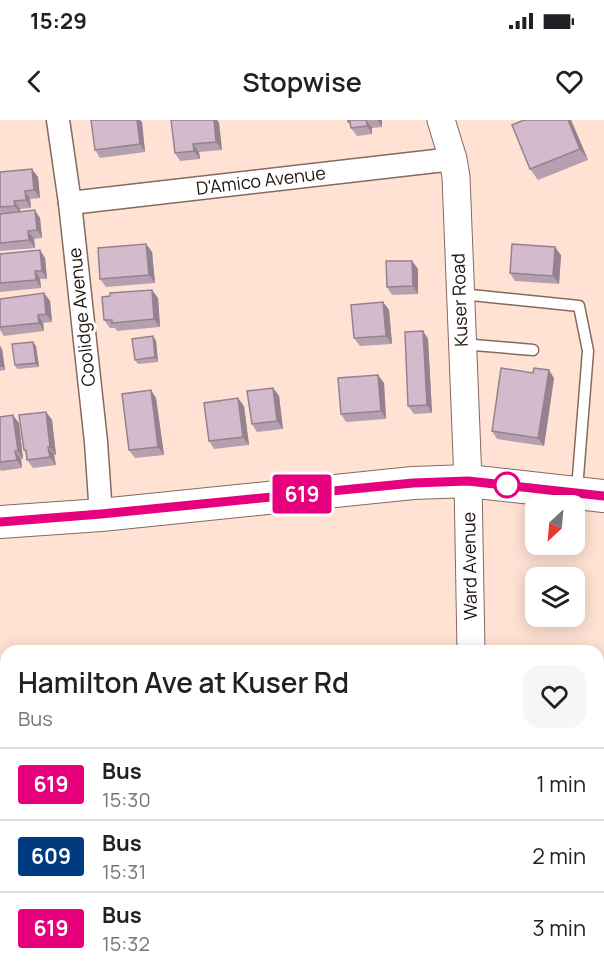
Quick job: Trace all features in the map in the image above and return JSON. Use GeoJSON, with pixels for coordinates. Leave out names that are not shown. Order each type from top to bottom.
{"type":"FeatureCollection","features":[{"type":"Feature","properties":{"kind":"main road"},"geometry":{"type":"LineString","coordinates":[[0,522],[390,486],[468,481],[591,494]]}},
{"type":"Feature","properties":{"kind":"street","name":"Coolidge Avenue"},"geometry":{"type":"LineString","coordinates":[[58,120],[70,203],[96,442],[101,514]]}},
{"type":"Feature","properties":{"kind":"street","name":"Kuser Road"},"geometry":{"type":"LineString","coordinates":[[441,120],[456,177],[468,481]]}},
{"type":"Feature","properties":{"kind":"street","name":"D'Amico Avenue"},"geometry":{"type":"LineString","coordinates":[[70,203],[453,159]]}},
{"type":"Feature","properties":{"kind":"street","name":"Ward Avenue"},"geometry":{"type":"LineString","coordinates":[[468,481],[471,645]]}},
{"type":"Feature","properties":{"kind":"lane"},"geometry":{"type":"LineString","coordinates":[[460,294],[579,306],[588,351],[591,494]]}},
{"type":"Feature","properties":{"kind":"lane"},"geometry":{"type":"LineString","coordinates":[[462,344],[533,350]]}},
{"type":"Feature","properties":{"kind":"building"},"geometry":{"type":"Polygon","coordinates":[[[91,120],[137,120],[140,144],[95,150],[91,120]]]}},
{"type":"Feature","properties":{"kind":"building"},"geometry":{"type":"Polygon","coordinates":[[[171,120],[214,120],[216,142],[193,144],[194,151],[175,153],[171,120]]]}},
{"type":"Feature","properties":{"kind":"building"},"geometry":{"type":"Polygon","coordinates":[[[348,120],[366,120],[367,126],[351,128],[348,120]]]}},
{"type":"Feature","properties":{"kind":"building"},"geometry":{"type":"Polygon","coordinates":[[[524,120],[568,120],[580,149],[530,169],[512,125],[524,120]]]}},
{"type":"Feature","properties":{"kind":"building"},"geometry":{"type":"Polygon","coordinates":[[[32,169],[34,190],[25,191],[26,200],[14,201],[15,206],[0,207],[0,172],[32,169]]]}},
{"type":"Feature","properties":{"kind":"building"},"geometry":{"type":"Polygon","coordinates":[[[35,210],[37,230],[28,231],[29,240],[0,243],[0,214],[35,210]]]}},
{"type":"Feature","properties":{"kind":"building"},"geometry":{"type":"Polygon","coordinates":[[[146,244],[149,275],[100,279],[98,248],[146,244]]]}},
{"type":"Feature","properties":{"kind":"building"},"geometry":{"type":"Polygon","coordinates":[[[512,244],[555,247],[553,276],[510,273],[512,244]]]}},
{"type":"Feature","properties":{"kind":"building"},"geometry":{"type":"Polygon","coordinates":[[[40,250],[42,271],[35,271],[36,280],[0,283],[0,254],[40,250]]]}},
{"type":"Feature","properties":{"kind":"building"},"geometry":{"type":"Polygon","coordinates":[[[386,261],[412,261],[413,286],[387,287],[386,261]]]}},
{"type":"Feature","properties":{"kind":"building"},"geometry":{"type":"Polygon","coordinates":[[[152,290],[154,319],[112,323],[112,320],[104,320],[102,297],[110,296],[110,293],[152,290]]]}},
{"type":"Feature","properties":{"kind":"building"},"geometry":{"type":"Polygon","coordinates":[[[44,293],[46,314],[38,315],[39,323],[0,327],[0,299],[44,293]]]}},
{"type":"Feature","properties":{"kind":"building"},"geometry":{"type":"Polygon","coordinates":[[[383,302],[386,336],[354,338],[351,305],[383,302]]]}},
{"type":"Feature","properties":{"kind":"building"},"geometry":{"type":"Polygon","coordinates":[[[423,331],[427,405],[408,406],[405,332],[423,331]]]}},
{"type":"Feature","properties":{"kind":"building"},"geometry":{"type":"Polygon","coordinates":[[[153,336],[155,357],[135,360],[132,339],[153,336]]]}},
{"type":"Feature","properties":{"kind":"building"},"geometry":{"type":"Polygon","coordinates":[[[33,342],[36,363],[15,365],[12,344],[33,342]]]}},
{"type":"Feature","properties":{"kind":"building"},"geometry":{"type":"Polygon","coordinates":[[[501,368],[533,373],[534,368],[549,370],[538,438],[492,431],[501,368]]]}},
{"type":"Feature","properties":{"kind":"building"},"geometry":{"type":"Polygon","coordinates":[[[378,375],[381,411],[341,414],[338,378],[378,375]]]}},
{"type":"Feature","properties":{"kind":"building"},"geometry":{"type":"Polygon","coordinates":[[[273,388],[277,421],[252,424],[247,391],[273,388]]]}},
{"type":"Feature","properties":{"kind":"building"},"geometry":{"type":"Polygon","coordinates":[[[151,390],[158,447],[129,450],[122,394],[151,390]]]}},
{"type":"Feature","properties":{"kind":"building"},"geometry":{"type":"Polygon","coordinates":[[[238,398],[243,437],[209,441],[204,403],[238,398]]]}},
{"type":"Feature","properties":{"kind":"building"},"geometry":{"type":"Polygon","coordinates":[[[46,412],[50,457],[27,460],[19,415],[46,412]]]}},
{"type":"Feature","properties":{"kind":"building"},"geometry":{"type":"Polygon","coordinates":[[[13,415],[17,460],[0,462],[0,417],[13,415]]]}},
{"type":"Feature","properties":{"kind":"bus line","name":"619"},"geometry":{"type":"LineString","coordinates":[[0,522],[413,483],[468,481],[604,496]]}}]}
